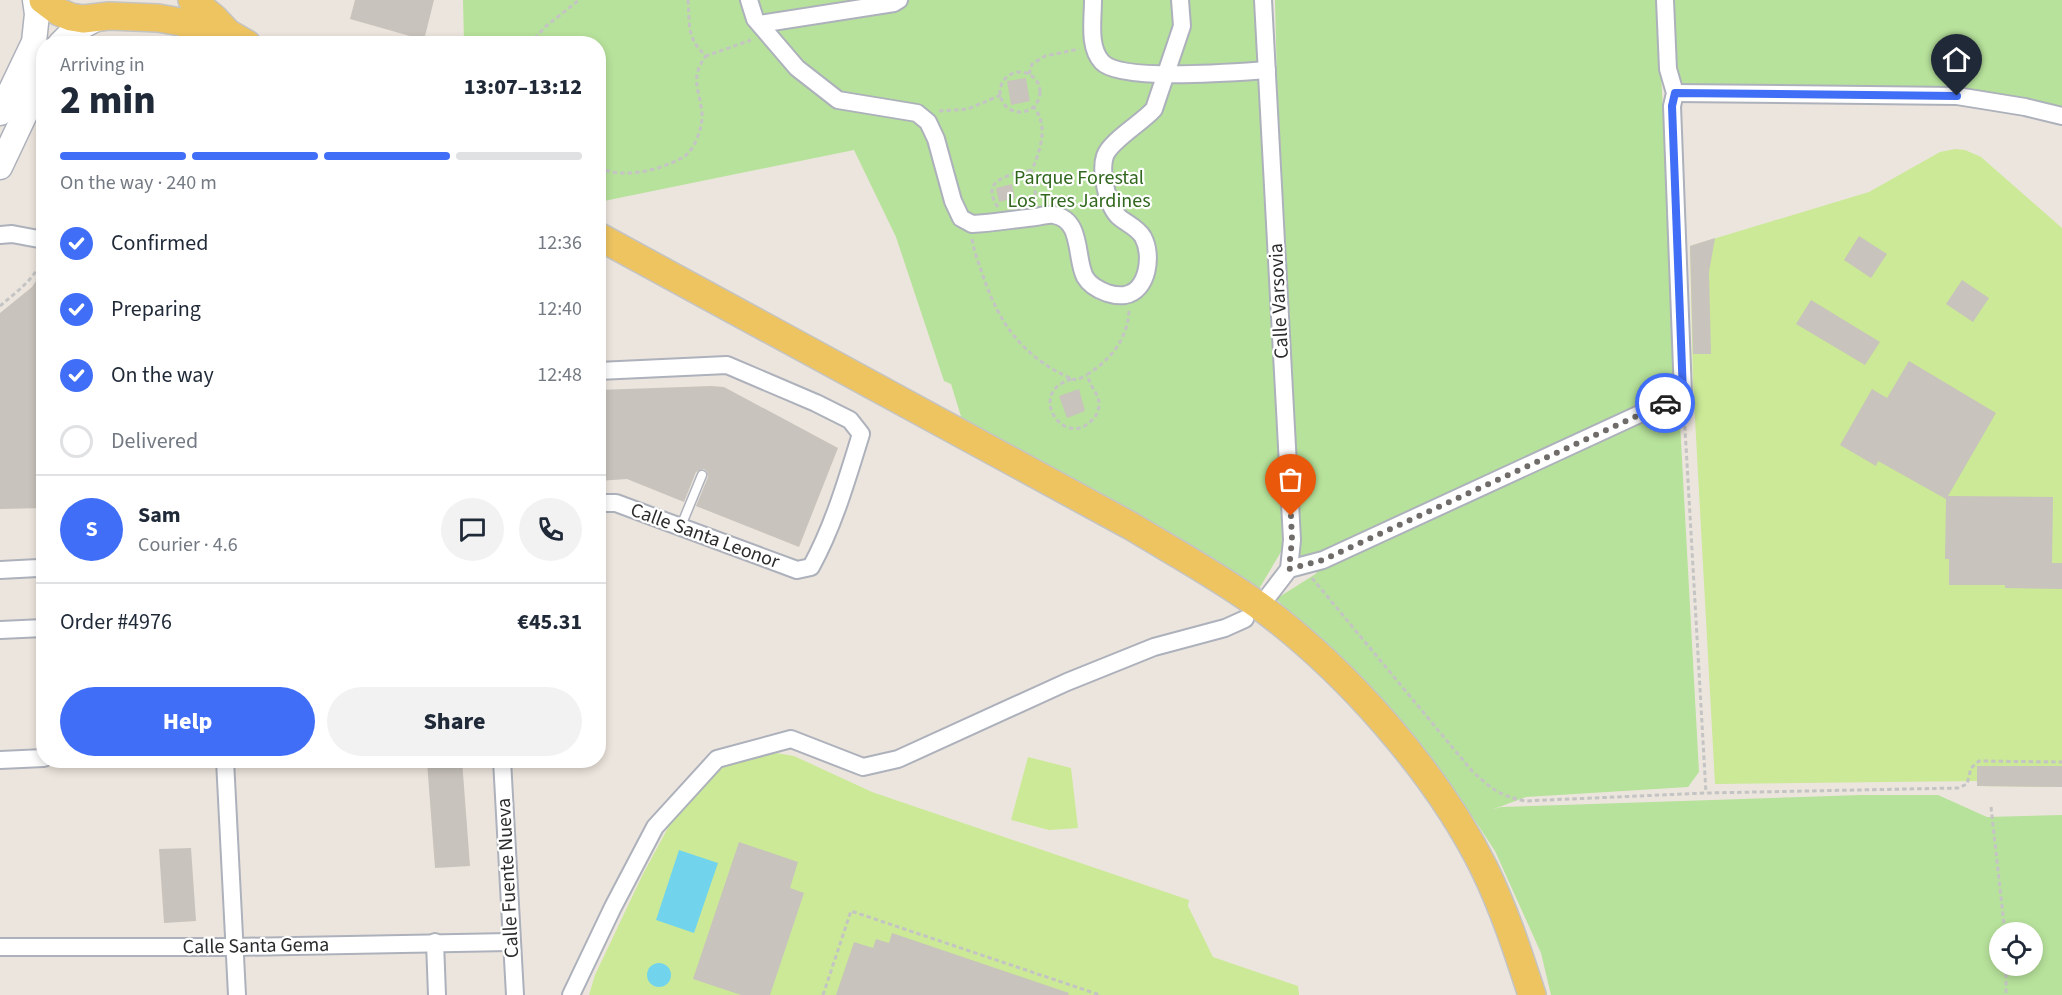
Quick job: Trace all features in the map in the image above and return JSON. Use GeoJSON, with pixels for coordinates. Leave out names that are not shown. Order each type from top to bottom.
{"type":"FeatureCollection","features":[{"type":"Feature","properties":{"kind":"main road"},"geometry":{"type":"LineString","coordinates":[[44,0],[59,12],[71,17],[158,18],[181,22],[206,32],[227,36]]}},
{"type":"Feature","properties":{"kind":"main road"},"geometry":{"type":"LineString","coordinates":[[103,17],[121,10],[133,0]]}},
{"type":"Feature","properties":{"kind":"main road"},"geometry":{"type":"LineString","coordinates":[[192,0],[235,36]]}},
{"type":"Feature","properties":{"kind":"main road"},"geometry":{"type":"LineString","coordinates":[[606,240],[1131,526],[1199,566],[1258,605],[1300,639],[1363,699],[1428,778],[1454,816],[1483,867],[1503,910],[1532,995]]}},
{"type":"Feature","properties":{"kind":"street"},"geometry":{"type":"LineString","coordinates":[[0,112],[34,42],[37,14],[35,0]]}},
{"type":"Feature","properties":{"kind":"street"},"geometry":{"type":"LineString","coordinates":[[749,0],[755,19],[797,68],[838,100],[917,113],[928,122],[936,139],[953,201],[961,218],[969,223],[991,223],[1024,216],[1054,215],[1068,222],[1075,234],[1085,278],[1099,290],[1116,296],[1128,295],[1142,281],[1147,269],[1148,252],[1143,237],[1132,224],[1117,216],[1109,200],[1103,178],[1105,155],[1127,132],[1145,120],[1154,109],[1182,26],[1180,0]]}},
{"type":"Feature","properties":{"kind":"street"},"geometry":{"type":"LineString","coordinates":[[764,29],[894,3],[899,0]]}},
{"type":"Feature","properties":{"kind":"street"},"geometry":{"type":"LineString","coordinates":[[1093,0],[1094,49],[1104,64],[1121,71],[1165,75],[1267,70]]}},
{"type":"Feature","properties":{"kind":"street","name":"Calle Varsovia"},"geometry":{"type":"LineString","coordinates":[[1263,0],[1292,540],[1297,568]]}},
{"type":"Feature","properties":{"kind":"street"},"geometry":{"type":"LineString","coordinates":[[1269,595],[1297,568],[1351,548],[1683,394],[1672,106],[1675,93],[1668,69],[1665,0]]}},
{"type":"Feature","properties":{"kind":"street"},"geometry":{"type":"LineString","coordinates":[[68,36],[103,17]]}},
{"type":"Feature","properties":{"kind":"street"},"geometry":{"type":"LineString","coordinates":[[0,167],[36,91]]}},
{"type":"Feature","properties":{"kind":"street"},"geometry":{"type":"LineString","coordinates":[[1675,93],[1957,96],[2025,107],[2062,116]]}},
{"type":"Feature","properties":{"kind":"street"},"geometry":{"type":"LineString","coordinates":[[0,235],[12,234],[36,238]]}},
{"type":"Feature","properties":{"kind":"street","name":"Calle Santa Leonor"},"geometry":{"type":"LineString","coordinates":[[606,371],[728,365],[850,420],[861,434],[841,500],[811,567],[797,570],[616,503],[606,503]]}},
{"type":"Feature","properties":{"kind":"street"},"geometry":{"type":"LineString","coordinates":[[0,570],[36,568]]}},
{"type":"Feature","properties":{"kind":"street"},"geometry":{"type":"LineString","coordinates":[[571,995],[655,827],[717,759],[791,739],[863,767],[898,759],[1067,682],[1154,647],[1224,628],[1245,619]]}},
{"type":"Feature","properties":{"kind":"street"},"geometry":{"type":"LineString","coordinates":[[0,630],[36,628]]}},
{"type":"Feature","properties":{"kind":"street"},"geometry":{"type":"LineString","coordinates":[[0,760],[36,758]]}},
{"type":"Feature","properties":{"kind":"street"},"geometry":{"type":"LineString","coordinates":[[225,768],[237,995]]}},
{"type":"Feature","properties":{"kind":"street","name":"Calle Fuente Nueva"},"geometry":{"type":"LineString","coordinates":[[502,768],[515,995]]}},
{"type":"Feature","properties":{"kind":"street"},"geometry":{"type":"LineString","coordinates":[[435,942],[437,995]]}},
{"type":"Feature","properties":{"kind":"street","name":"Calle Santa Gema"},"geometry":{"type":"LineString","coordinates":[[0,947],[511,942]]}},
{"type":"Feature","properties":{"kind":"lane"},"geometry":{"type":"LineString","coordinates":[[681,526],[702,475]]}},
{"type":"Feature","properties":{"kind":"path"},"geometry":{"type":"LineString","coordinates":[[537,36],[579,0]]}},
{"type":"Feature","properties":{"kind":"path"},"geometry":{"type":"LineString","coordinates":[[688,0],[691,36],[696,46],[706,56]]}},
{"type":"Feature","properties":{"kind":"path"},"geometry":{"type":"LineString","coordinates":[[606,170],[621,173],[653,169],[687,155],[698,136],[702,116],[696,82],[699,66],[706,56],[764,29]]}},
{"type":"Feature","properties":{"kind":"path"},"geometry":{"type":"LineString","coordinates":[[1029,74],[1032,64],[1045,56],[1094,45]]}},
{"type":"Feature","properties":{"kind":"path"},"geometry":{"type":"LineString","coordinates":[[1018,72],[1029,74],[1040,87],[1040,97],[1034,107],[1028,111],[1011,110],[1003,103],[1001,87],[1009,76],[1018,72]]}},
{"type":"Feature","properties":{"kind":"path"},"geometry":{"type":"LineString","coordinates":[[924,119],[939,111],[968,109],[1001,95]]}},
{"type":"Feature","properties":{"kind":"path"},"geometry":{"type":"LineString","coordinates":[[1033,170],[1003,177],[992,190],[992,196],[1001,211],[1024,216],[1035,198],[1034,182],[1030,176],[1033,170],[1040,151],[1042,137],[1041,122],[1034,107]]}},
{"type":"Feature","properties":{"kind":"path"},"geometry":{"type":"LineString","coordinates":[[969,223],[973,247],[986,284],[1006,328],[1032,355],[1072,379],[1077,380],[1088,374],[1109,358],[1121,342],[1129,314],[1128,295]]}},
{"type":"Feature","properties":{"kind":"path"},"geometry":{"type":"LineString","coordinates":[[0,306],[23,287],[36,270]]}},
{"type":"Feature","properties":{"kind":"path"},"geometry":{"type":"LineString","coordinates":[[1072,379],[1057,386],[1050,400],[1053,416],[1065,427],[1073,428],[1088,424],[1098,411],[1097,395],[1088,381],[1088,374]]}},
{"type":"Feature","properties":{"kind":"path"},"geometry":{"type":"LineString","coordinates":[[1683,394],[1706,793]]}},
{"type":"Feature","properties":{"kind":"path"},"geometry":{"type":"LineString","coordinates":[[1297,568],[1318,587],[1472,771],[1497,793],[1525,801],[1706,793],[1958,788],[1967,784],[1971,768],[1979,762],[2062,762]]}},
{"type":"Feature","properties":{"kind":"path"},"geometry":{"type":"LineString","coordinates":[[1990,807],[2004,922]]}},
{"type":"Feature","properties":{"kind":"path"},"geometry":{"type":"LineString","coordinates":[[823,995],[851,911],[1100,995]]}},
{"type":"Feature","properties":{"kind":"path"},"geometry":{"type":"LineString","coordinates":[[2006,976],[2006,995]]}},
{"type":"Feature","properties":{"kind":"green space","name":"Parque Forestal Los Tres Jardines"},"geometry":{"type":"Polygon","coordinates":[[[463,0],[1254,0],[1278,316],[1282,550],[1256,594],[964,426],[951,384],[944,381],[896,237],[854,150],[606,201],[606,36],[464,36],[463,0]]]}},
{"type":"Feature","properties":{"kind":"green space"},"geometry":{"type":"Polygon","coordinates":[[[1275,0],[1657,0],[1699,772],[1688,787],[1526,797],[1491,810],[1501,807],[1861,795],[1938,795],[1987,817],[2062,815],[2062,995],[1551,995],[1541,953],[1495,851],[1472,816],[1344,662],[1276,599],[1317,573],[1298,554],[1293,384],[1277,82],[1275,0]]]}},
{"type":"Feature","properties":{"kind":"green space"},"geometry":{"type":"Polygon","coordinates":[[[1674,0],[2062,0],[2062,110],[1958,87],[1685,87],[1677,73],[1674,0]]]}},
{"type":"Feature","properties":{"kind":"green space"},"geometry":{"type":"Polygon","coordinates":[[[1965,150],[1981,157],[2062,228],[2062,787],[1977,786],[1977,781],[1715,784],[1693,382],[1690,246],[1869,192],[1940,152],[1965,150]]]}},
{"type":"Feature","properties":{"kind":"green space"},"geometry":{"type":"Polygon","coordinates":[[[770,752],[794,756],[872,792],[1189,900],[1188,906],[1213,957],[1298,986],[1299,995],[589,995],[595,975],[643,874],[676,813],[719,764],[770,752]]]}},
{"type":"Feature","properties":{"kind":"green space"},"geometry":{"type":"Polygon","coordinates":[[[1028,757],[1071,768],[1078,828],[1049,830],[1011,820],[1028,757]]]}},
{"type":"Feature","properties":{"kind":"water"},"geometry":{"type":"Polygon","coordinates":[[[679,850],[718,863],[694,933],[656,920],[679,850]]]}},
{"type":"Feature","properties":{"kind":"water"},"geometry":{"type":"Polygon","coordinates":[[[659,963],[668,966],[671,975],[668,984],[659,987],[650,984],[647,975],[650,966],[659,963]]]}},
{"type":"Feature","properties":{"kind":"building"},"geometry":{"type":"Polygon","coordinates":[[[355,0],[434,0],[425,36],[410,36],[350,19],[355,0]]]}},
{"type":"Feature","properties":{"kind":"building"},"geometry":{"type":"Polygon","coordinates":[[[1026,78],[1030,101],[1011,105],[1007,81],[1026,78]]]}},
{"type":"Feature","properties":{"kind":"building"},"geometry":{"type":"Polygon","coordinates":[[[1012,184],[1015,198],[999,202],[996,188],[1012,184]]]}},
{"type":"Feature","properties":{"kind":"building"},"geometry":{"type":"Polygon","coordinates":[[[1859,236],[1887,254],[1871,278],[1844,260],[1859,236]]]}},
{"type":"Feature","properties":{"kind":"building"},"geometry":{"type":"Polygon","coordinates":[[[1715,238],[1709,272],[1711,354],[1693,354],[1690,246],[1715,238]]]}},
{"type":"Feature","properties":{"kind":"building"},"geometry":{"type":"Polygon","coordinates":[[[1962,280],[1989,298],[1973,322],[1946,304],[1962,280]]]}},
{"type":"Feature","properties":{"kind":"building"},"geometry":{"type":"Polygon","coordinates":[[[36,281],[36,508],[0,509],[0,313],[32,287],[36,281]]]}},
{"type":"Feature","properties":{"kind":"building"},"geometry":{"type":"Polygon","coordinates":[[[1811,300],[1880,342],[1865,365],[1796,324],[1811,300]]]}},
{"type":"Feature","properties":{"kind":"building"},"geometry":{"type":"Polygon","coordinates":[[[1909,361],[1996,413],[1948,496],[2053,497],[2052,563],[2062,563],[2062,589],[2005,588],[2005,585],[1949,585],[1949,559],[1945,559],[1946,499],[1878,461],[1876,466],[1840,445],[1872,389],[1887,398],[1909,361]]]}},
{"type":"Feature","properties":{"kind":"building"},"geometry":{"type":"Polygon","coordinates":[[[724,387],[838,448],[799,547],[696,506],[708,477],[704,469],[696,472],[684,502],[627,479],[606,480],[606,390],[724,387]]]}},
{"type":"Feature","properties":{"kind":"building"},"geometry":{"type":"Polygon","coordinates":[[[1079,389],[1085,411],[1067,418],[1059,396],[1079,389]]]}},
{"type":"Feature","properties":{"kind":"building"},"geometry":{"type":"Polygon","coordinates":[[[1977,766],[2062,766],[2062,787],[1977,786],[1977,766]]]}},
{"type":"Feature","properties":{"kind":"building"},"geometry":{"type":"Polygon","coordinates":[[[427,768],[463,768],[470,866],[435,868],[427,768]]]}},
{"type":"Feature","properties":{"kind":"building"},"geometry":{"type":"Polygon","coordinates":[[[739,842],[798,862],[790,888],[804,893],[770,995],[741,995],[693,979],[739,842]]]}},
{"type":"Feature","properties":{"kind":"building"},"geometry":{"type":"Polygon","coordinates":[[[191,848],[196,921],[164,923],[159,849],[191,848]]]}},
{"type":"Feature","properties":{"kind":"building"},"geometry":{"type":"Polygon","coordinates":[[[892,933],[1069,993],[1068,995],[836,995],[854,942],[873,948],[876,939],[889,943],[892,933]]]}},
{"type":"Feature","properties":{"kind":"way so far"},"geometry":{"type":"LineString","coordinates":[[1291,516],[1292,540],[1289,569],[1304,567],[1351,548],[1552,453],[1665,403]]}},
{"type":"Feature","properties":{"kind":"route"},"geometry":{"type":"LineString","coordinates":[[1665,403],[1683,394],[1672,106],[1675,93],[1957,96]]}}]}
